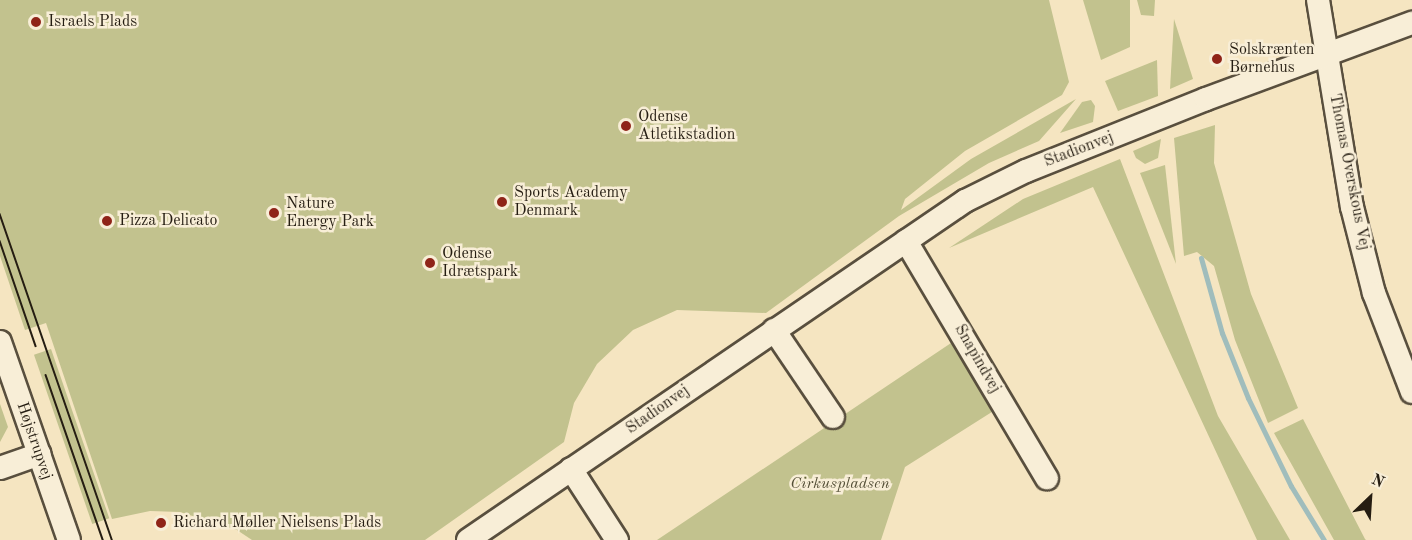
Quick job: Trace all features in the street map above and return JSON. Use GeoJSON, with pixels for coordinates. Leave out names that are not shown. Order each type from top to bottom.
{"type":"FeatureCollection","features":[{"type":"Feature","properties":{"kind":"street","name":"Thomas Overskous Vej"},"geometry":{"type":"LineString","coordinates":[[1318,0],[1352,207],[1374,293],[1412,392]]}},
{"type":"Feature","properties":{"kind":"street","name":"Stadionvej"},"geometry":{"type":"LineString","coordinates":[[468,540],[965,201],[1026,171],[1206,99],[1327,52],[1412,23]]}},
{"type":"Feature","properties":{"kind":"street","name":"Snapindvej"},"geometry":{"type":"LineString","coordinates":[[906,241],[1047,478]]}},
{"type":"Feature","properties":{"kind":"street"},"geometry":{"type":"LineString","coordinates":[[774,330],[833,417]]}},
{"type":"Feature","properties":{"kind":"street","name":"Højstrupvej"},"geometry":{"type":"LineString","coordinates":[[0,342],[69,540]]}},
{"type":"Feature","properties":{"kind":"street"},"geometry":{"type":"LineString","coordinates":[[0,468],[40,454]]}},
{"type":"Feature","properties":{"kind":"street"},"geometry":{"type":"LineString","coordinates":[[571,470],[616,540]]}},
{"type":"Feature","properties":{"kind":"green space","name":"Odense Idrætspark"},"geometry":{"type":"Polygon","coordinates":[[[0,0],[1049,0],[1069,82],[1062,95],[965,151],[905,199],[901,210],[971,159],[1076,99],[1039,141],[989,163],[899,216],[766,313],[677,310],[633,330],[597,364],[574,403],[564,442],[425,540],[252,540],[237,530],[180,512],[150,511],[112,519],[46,323],[25,330],[0,256],[0,0]]]}},
{"type":"Feature","properties":{"kind":"green space"},"geometry":{"type":"Polygon","coordinates":[[[1083,0],[1130,0],[1130,47],[1101,60],[1083,0]]]}},
{"type":"Feature","properties":{"kind":"green space"},"geometry":{"type":"Polygon","coordinates":[[[1137,0],[1155,0],[1154,16],[1141,15],[1137,0]]]}},
{"type":"Feature","properties":{"kind":"green space"},"geometry":{"type":"Polygon","coordinates":[[[1174,19],[1193,79],[1170,89],[1174,19]]]}},
{"type":"Feature","properties":{"kind":"green space"},"geometry":{"type":"Polygon","coordinates":[[[1157,60],[1158,96],[1118,111],[1105,81],[1157,60]]]}},
{"type":"Feature","properties":{"kind":"green space"},"geometry":{"type":"Polygon","coordinates":[[[1091,100],[1095,106],[1093,122],[1060,133],[1082,102],[1091,100]]]}},
{"type":"Feature","properties":{"kind":"green space"},"geometry":{"type":"Polygon","coordinates":[[[1215,125],[1214,163],[1251,294],[1298,408],[1268,423],[1235,340],[1214,266],[1197,252],[1184,256],[1174,138],[1215,125]]]}},
{"type":"Feature","properties":{"kind":"green space"},"geometry":{"type":"Polygon","coordinates":[[[1161,139],[1158,158],[1145,164],[1136,158],[1133,151],[1161,139]]]}},
{"type":"Feature","properties":{"kind":"green space"},"geometry":{"type":"Polygon","coordinates":[[[1120,159],[1218,416],[1290,540],[1257,540],[1093,187],[949,248],[1023,199],[1120,159]]]}},
{"type":"Feature","properties":{"kind":"green space"},"geometry":{"type":"Polygon","coordinates":[[[1165,165],[1176,264],[1140,173],[1165,165]]]}},
{"type":"Feature","properties":{"kind":"green space","name":"Cirkuspladsen"},"geometry":{"type":"Polygon","coordinates":[[[954,341],[995,410],[905,467],[881,540],[657,540],[954,341]]]}},
{"type":"Feature","properties":{"kind":"green space"},"geometry":{"type":"Polygon","coordinates":[[[51,349],[109,518],[92,524],[34,355],[51,349]]]}},
{"type":"Feature","properties":{"kind":"green space"},"geometry":{"type":"Polygon","coordinates":[[[0,404],[8,427],[0,442],[0,404]]]}},
{"type":"Feature","properties":{"kind":"green space"},"geometry":{"type":"Polygon","coordinates":[[[1303,419],[1366,540],[1334,540],[1274,433],[1303,419]]]}},
{"type":"Feature","properties":{"kind":"waterway"},"geometry":{"type":"LineString","coordinates":[[1201,258],[1222,333],[1248,398],[1291,486],[1324,540]]}},
{"type":"Feature","properties":{"kind":"tram line"},"geometry":{"type":"LineString","coordinates":[[0,214],[112,540]]}},
{"type":"Feature","properties":{"kind":"tram line"},"geometry":{"type":"LineString","coordinates":[[0,241],[36,346]]}},
{"type":"Feature","properties":{"kind":"tram line"},"geometry":{"type":"LineString","coordinates":[[46,375],[103,540]]}},
{"type":"Feature","properties":{"kind":"place","name":"Israels Plads"},"geometry":{"type":"Point","coordinates":[36,22]}},
{"type":"Feature","properties":{"kind":"place","name":"Solskrænten Børnehus"},"geometry":{"type":"Point","coordinates":[1217,59]}},
{"type":"Feature","properties":{"kind":"place","name":"Odense Atletikstadion"},"geometry":{"type":"Point","coordinates":[626,126]}},
{"type":"Feature","properties":{"kind":"place","name":"Sports Academy Denmark"},"geometry":{"type":"Point","coordinates":[502,202]}},
{"type":"Feature","properties":{"kind":"place","name":"Nature Energy Park"},"geometry":{"type":"Point","coordinates":[274,213]}},
{"type":"Feature","properties":{"kind":"place","name":"Pizza Delicato"},"geometry":{"type":"Point","coordinates":[107,221]}},
{"type":"Feature","properties":{"kind":"place","name":"Odense Idrætspark"},"geometry":{"type":"Point","coordinates":[430,263]}},
{"type":"Feature","properties":{"kind":"place","name":"Richard Møller Nielsens Plads"},"geometry":{"type":"Point","coordinates":[161,523]}}]}
